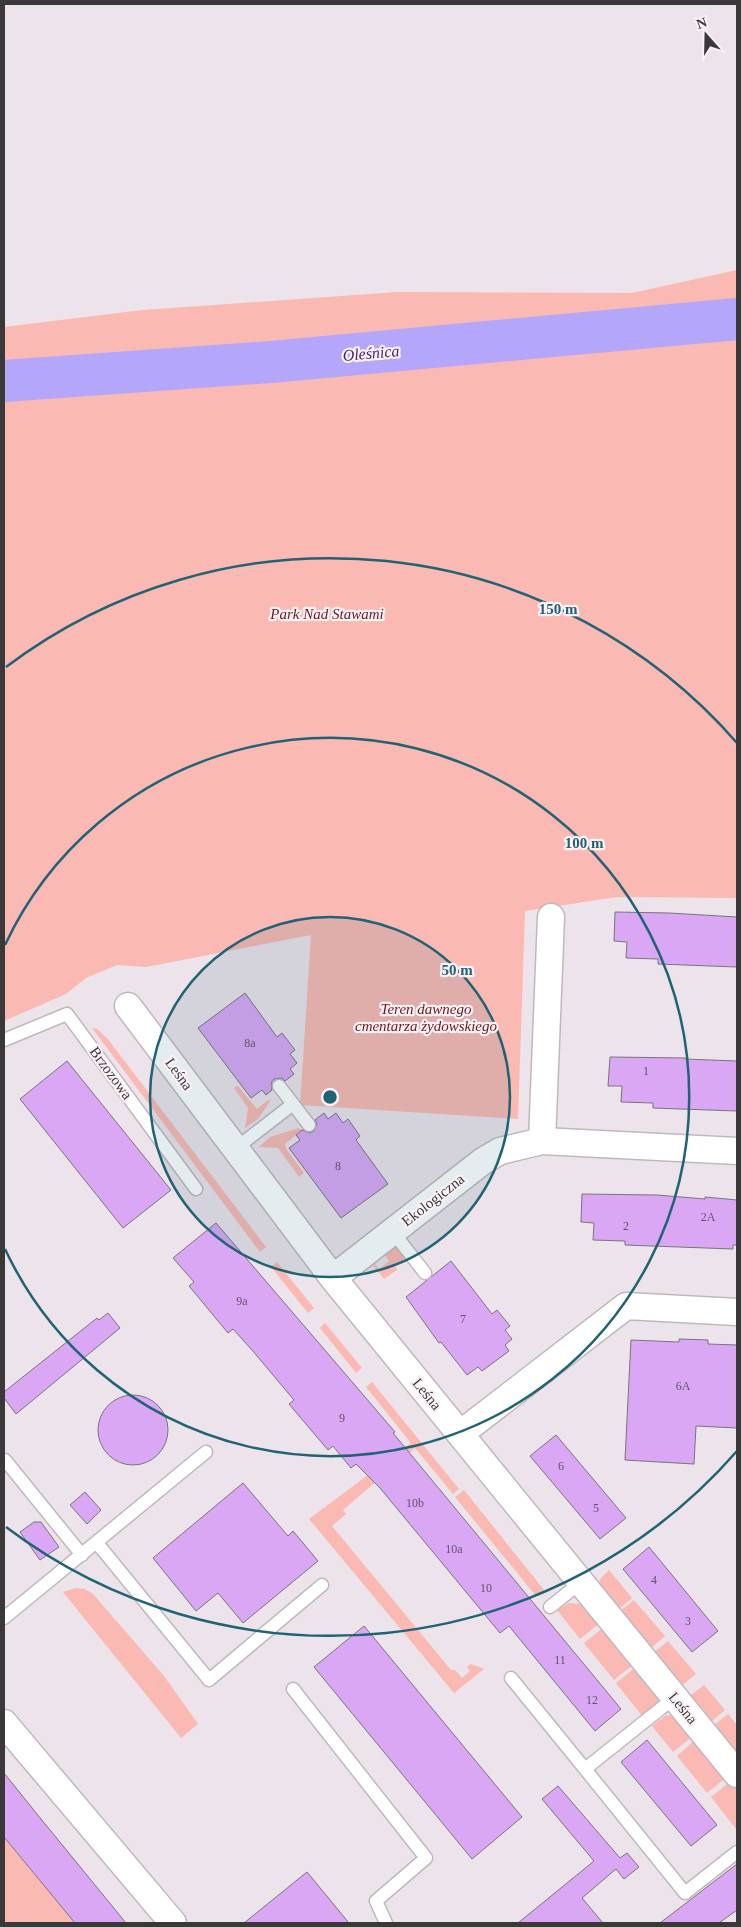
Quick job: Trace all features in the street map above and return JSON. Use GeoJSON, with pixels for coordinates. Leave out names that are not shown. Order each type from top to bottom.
{"type":"FeatureCollection","features":[{"type":"Feature","properties":{"kind":"street"},"geometry":{"type":"LineString","coordinates":[[542,1141],[551,916]]}},
{"type":"Feature","properties":{"kind":"street","name":"Leśna"},"geometry":{"type":"LineString","coordinates":[[128,1006],[333,1278],[737,1774]]}},
{"type":"Feature","properties":{"kind":"street","name":"Ekologiczna"},"geometry":{"type":"LineString","coordinates":[[333,1278],[483,1161],[500,1151],[542,1141],[737,1152]]}},
{"type":"Feature","properties":{"kind":"street"},"geometry":{"type":"LineString","coordinates":[[460,1434],[626,1306],[737,1312]]}},
{"type":"Feature","properties":{"kind":"street"},"geometry":{"type":"LineString","coordinates":[[4,1723],[173,1923]]}},
{"type":"Feature","properties":{"kind":"lane","name":"Brzozowa"},"geometry":{"type":"LineString","coordinates":[[4,1040],[67,1014],[196,1189]]}},
{"type":"Feature","properties":{"kind":"lane"},"geometry":{"type":"LineString","coordinates":[[279,1086],[309,1125]]}},
{"type":"Feature","properties":{"kind":"lane"},"geometry":{"type":"LineString","coordinates":[[235,1149],[293,1104]]}},
{"type":"Feature","properties":{"kind":"lane"},"geometry":{"type":"LineString","coordinates":[[393,1232],[425,1273]]}},
{"type":"Feature","properties":{"kind":"lane"},"geometry":{"type":"LineString","coordinates":[[4,1618],[206,1452]]}},
{"type":"Feature","properties":{"kind":"lane"},"geometry":{"type":"LineString","coordinates":[[5,1460],[82,1555]]}},
{"type":"Feature","properties":{"kind":"lane"},"geometry":{"type":"LineString","coordinates":[[97,1543],[209,1680],[322,1585]]}},
{"type":"Feature","properties":{"kind":"lane"},"geometry":{"type":"LineString","coordinates":[[550,1607],[580,1582]]}},
{"type":"Feature","properties":{"kind":"lane"},"geometry":{"type":"LineString","coordinates":[[511,1678],[684,1893],[737,1852]]}},
{"type":"Feature","properties":{"kind":"lane"},"geometry":{"type":"LineString","coordinates":[[293,1689],[426,1858],[376,1901],[386,1923]]}},
{"type":"Feature","properties":{"kind":"lane"},"geometry":{"type":"LineString","coordinates":[[585,1769],[674,1698]]}},
{"type":"Feature","properties":{"kind":"green space","name":"Park Nad Stawami"},"geometry":{"type":"Polygon","coordinates":[[[737,270],[737,898],[617,897],[525,911],[518,1119],[300,1105],[311,935],[146,967],[117,965],[86,978],[66,994],[4,1021],[4,327],[143,310],[397,292],[632,293],[737,270]]]}},
{"type":"Feature","properties":{"kind":"green space"},"geometry":{"type":"Polygon","coordinates":[[[92,1028],[97,1029],[107,1038],[266,1247],[260,1252],[92,1028]]]}},
{"type":"Feature","properties":{"kind":"green space"},"geometry":{"type":"Polygon","coordinates":[[[238,1086],[257,1109],[271,1100],[258,1119],[245,1128],[248,1108],[234,1088],[238,1086]]]}},
{"type":"Feature","properties":{"kind":"green space"},"geometry":{"type":"Polygon","coordinates":[[[299,1128],[302,1130],[285,1144],[287,1150],[304,1173],[299,1177],[278,1148],[259,1147],[270,1137],[299,1128]]]}},
{"type":"Feature","properties":{"kind":"green space"},"geometry":{"type":"Polygon","coordinates":[[[392,1246],[399,1249],[404,1259],[395,1266],[397,1270],[384,1279],[366,1256],[379,1269],[389,1261],[379,1247],[392,1246]]]}},
{"type":"Feature","properties":{"kind":"green space"},"geometry":{"type":"Polygon","coordinates":[[[277,1262],[314,1308],[308,1313],[271,1267],[277,1262]]]}},
{"type":"Feature","properties":{"kind":"green space"},"geometry":{"type":"Polygon","coordinates":[[[325,1323],[362,1368],[356,1373],[320,1328],[325,1323]]]}},
{"type":"Feature","properties":{"kind":"green space"},"geometry":{"type":"Polygon","coordinates":[[[372,1382],[459,1489],[453,1494],[415,1448],[343,1510],[346,1514],[332,1526],[451,1670],[455,1670],[462,1678],[470,1671],[467,1667],[471,1664],[484,1669],[454,1693],[309,1519],[411,1443],[366,1387],[372,1382]]]}},
{"type":"Feature","properties":{"kind":"green space"},"geometry":{"type":"Polygon","coordinates":[[[464,1490],[544,1590],[536,1596],[455,1497],[464,1490]]]}},
{"type":"Feature","properties":{"kind":"green space"},"geometry":{"type":"Polygon","coordinates":[[[609,1570],[632,1598],[613,1614],[598,1593],[600,1579],[609,1570]]]}},
{"type":"Feature","properties":{"kind":"green space"},"geometry":{"type":"Polygon","coordinates":[[[76,1588],[85,1589],[93,1594],[164,1676],[198,1724],[181,1738],[63,1592],[76,1588]]]}},
{"type":"Feature","properties":{"kind":"green space"},"geometry":{"type":"Polygon","coordinates":[[[634,1600],[665,1636],[645,1653],[614,1616],[634,1600]]]}},
{"type":"Feature","properties":{"kind":"green space"},"geometry":{"type":"Polygon","coordinates":[[[569,1603],[582,1604],[600,1623],[580,1639],[557,1610],[569,1603]]]}},
{"type":"Feature","properties":{"kind":"green space"},"geometry":{"type":"Polygon","coordinates":[[[604,1627],[634,1664],[614,1680],[584,1643],[604,1627]]]}},
{"type":"Feature","properties":{"kind":"green space"},"geometry":{"type":"Polygon","coordinates":[[[668,1641],[696,1674],[676,1690],[648,1657],[668,1641]]]}},
{"type":"Feature","properties":{"kind":"green space"},"geometry":{"type":"Polygon","coordinates":[[[636,1667],[663,1700],[643,1717],[616,1683],[636,1667]]]}},
{"type":"Feature","properties":{"kind":"green space"},"geometry":{"type":"Polygon","coordinates":[[[704,1685],[725,1710],[705,1727],[690,1696],[704,1685]]]}},
{"type":"Feature","properties":{"kind":"green space"},"geometry":{"type":"Polygon","coordinates":[[[728,1714],[737,1725],[737,1766],[708,1730],[728,1714]]]}},
{"type":"Feature","properties":{"kind":"green space"},"geometry":{"type":"Polygon","coordinates":[[[666,1715],[673,1716],[693,1736],[673,1752],[652,1726],[666,1715]]]}},
{"type":"Feature","properties":{"kind":"green space"},"geometry":{"type":"Polygon","coordinates":[[[696,1739],[727,1777],[707,1793],[677,1756],[696,1739]]]}},
{"type":"Feature","properties":{"kind":"green space"},"geometry":{"type":"Polygon","coordinates":[[[731,1781],[737,1789],[736,1829],[711,1797],[731,1781]]]}},
{"type":"Feature","properties":{"kind":"green space"},"geometry":{"type":"Polygon","coordinates":[[[4,1837],[10,1845],[75,1923],[4,1923],[4,1837]]]}},
{"type":"Feature","properties":{"kind":"building"},"geometry":{"type":"Polygon","coordinates":[[[615,912],[737,917],[737,967],[658,964],[658,959],[626,958],[627,942],[614,941],[615,912]]]}},
{"type":"Feature","properties":{"kind":"building"},"geometry":{"type":"Polygon","coordinates":[[[245,993],[277,1037],[282,1033],[295,1050],[290,1054],[297,1063],[290,1069],[294,1074],[285,1081],[282,1078],[274,1079],[271,1083],[272,1090],[266,1095],[262,1090],[251,1098],[198,1028],[245,993]]]}},
{"type":"Feature","properties":{"kind":"building"},"geometry":{"type":"Polygon","coordinates":[[[610,1057],[737,1061],[737,1111],[653,1108],[653,1103],[621,1102],[622,1086],[608,1086],[610,1057]]]}},
{"type":"Feature","properties":{"kind":"building"},"geometry":{"type":"Polygon","coordinates":[[[67,1061],[171,1190],[123,1228],[20,1099],[67,1061]]]}},
{"type":"Feature","properties":{"kind":"building"},"geometry":{"type":"Polygon","coordinates":[[[324,1113],[328,1119],[336,1113],[343,1123],[348,1119],[360,1136],[356,1140],[388,1184],[341,1218],[289,1148],[300,1140],[296,1135],[302,1130],[310,1133],[314,1131],[317,1124],[315,1120],[324,1113]]]}},
{"type":"Feature","properties":{"kind":"building"},"geometry":{"type":"Polygon","coordinates":[[[582,1194],[657,1195],[737,1200],[737,1245],[733,1245],[733,1249],[625,1245],[625,1241],[593,1240],[594,1223],[581,1222],[582,1194]]]}},
{"type":"Feature","properties":{"kind":"building"},"geometry":{"type":"Polygon","coordinates":[[[216,1223],[395,1432],[393,1433],[621,1709],[595,1731],[509,1626],[500,1633],[380,1488],[356,1464],[351,1468],[333,1446],[328,1450],[289,1404],[294,1400],[252,1350],[233,1329],[228,1333],[189,1286],[194,1282],[173,1258],[216,1223]]]}},
{"type":"Feature","properties":{"kind":"building"},"geometry":{"type":"Polygon","coordinates":[[[451,1261],[492,1314],[497,1310],[510,1326],[505,1330],[512,1339],[505,1345],[509,1351],[482,1371],[478,1367],[467,1375],[441,1342],[439,1343],[406,1297],[451,1261]]]}},
{"type":"Feature","properties":{"kind":"building"},"geometry":{"type":"Polygon","coordinates":[[[108,1313],[120,1328],[16,1414],[4,1398],[4,1392],[97,1318],[99,1320],[108,1313]]]}},
{"type":"Feature","properties":{"kind":"building"},"geometry":{"type":"Polygon","coordinates":[[[679,1339],[708,1340],[708,1344],[737,1345],[737,1428],[696,1426],[694,1464],[625,1460],[631,1340],[679,1342],[679,1339]]]}},
{"type":"Feature","properties":{"kind":"building"},"geometry":{"type":"Polygon","coordinates":[[[133,1395],[146,1398],[158,1405],[165,1417],[168,1430],[165,1443],[158,1455],[146,1462],[133,1465],[120,1462],[108,1455],[101,1443],[98,1430],[101,1417],[108,1405],[120,1398],[133,1395]]]}},
{"type":"Feature","properties":{"kind":"building"},"geometry":{"type":"Polygon","coordinates":[[[556,1435],[626,1518],[600,1539],[530,1456],[556,1435]]]}},
{"type":"Feature","properties":{"kind":"building"},"geometry":{"type":"Polygon","coordinates":[[[243,1483],[288,1536],[293,1531],[318,1561],[243,1623],[218,1593],[196,1611],[153,1558],[243,1483]]]}},
{"type":"Feature","properties":{"kind":"building"},"geometry":{"type":"Polygon","coordinates":[[[85,1492],[101,1510],[87,1524],[70,1505],[85,1492]]]}},
{"type":"Feature","properties":{"kind":"building"},"geometry":{"type":"Polygon","coordinates":[[[34,1522],[41,1522],[59,1547],[40,1560],[20,1532],[34,1522]]]}},
{"type":"Feature","properties":{"kind":"building"},"geometry":{"type":"Polygon","coordinates":[[[649,1547],[718,1631],[692,1652],[623,1569],[649,1547]]]}},
{"type":"Feature","properties":{"kind":"building"},"geometry":{"type":"Polygon","coordinates":[[[364,1626],[522,1817],[472,1859],[314,1667],[364,1626]]]}},
{"type":"Feature","properties":{"kind":"building"},"geometry":{"type":"Polygon","coordinates":[[[647,1740],[717,1825],[691,1846],[621,1762],[647,1740]]]}},
{"type":"Feature","properties":{"kind":"building"},"geometry":{"type":"Polygon","coordinates":[[[4,1773],[126,1923],[75,1923],[4,1837],[4,1773]]]}},
{"type":"Feature","properties":{"kind":"building"},"geometry":{"type":"Polygon","coordinates":[[[558,1786],[620,1858],[627,1853],[639,1867],[624,1879],[616,1869],[582,1898],[603,1923],[518,1923],[594,1861],[542,1799],[558,1786]]]}},
{"type":"Feature","properties":{"kind":"building"},"geometry":{"type":"Polygon","coordinates":[[[737,1864],[737,1910],[719,1923],[660,1923],[737,1864]]]}},
{"type":"Feature","properties":{"kind":"building"},"geometry":{"type":"Polygon","coordinates":[[[307,1872],[349,1923],[244,1923],[307,1872]]]}},
{"type":"Feature","properties":{"kind":"waterway","name":"Oleśnica"},"geometry":{"type":"LineString","coordinates":[[4,381],[271,362],[737,319]]}},
{"type":"Feature","properties":{"kind":"park label","name":"Teren dawnego cmentarza żydowskiego"},"geometry":{"type":"Point","coordinates":[426,1018]}}]}
